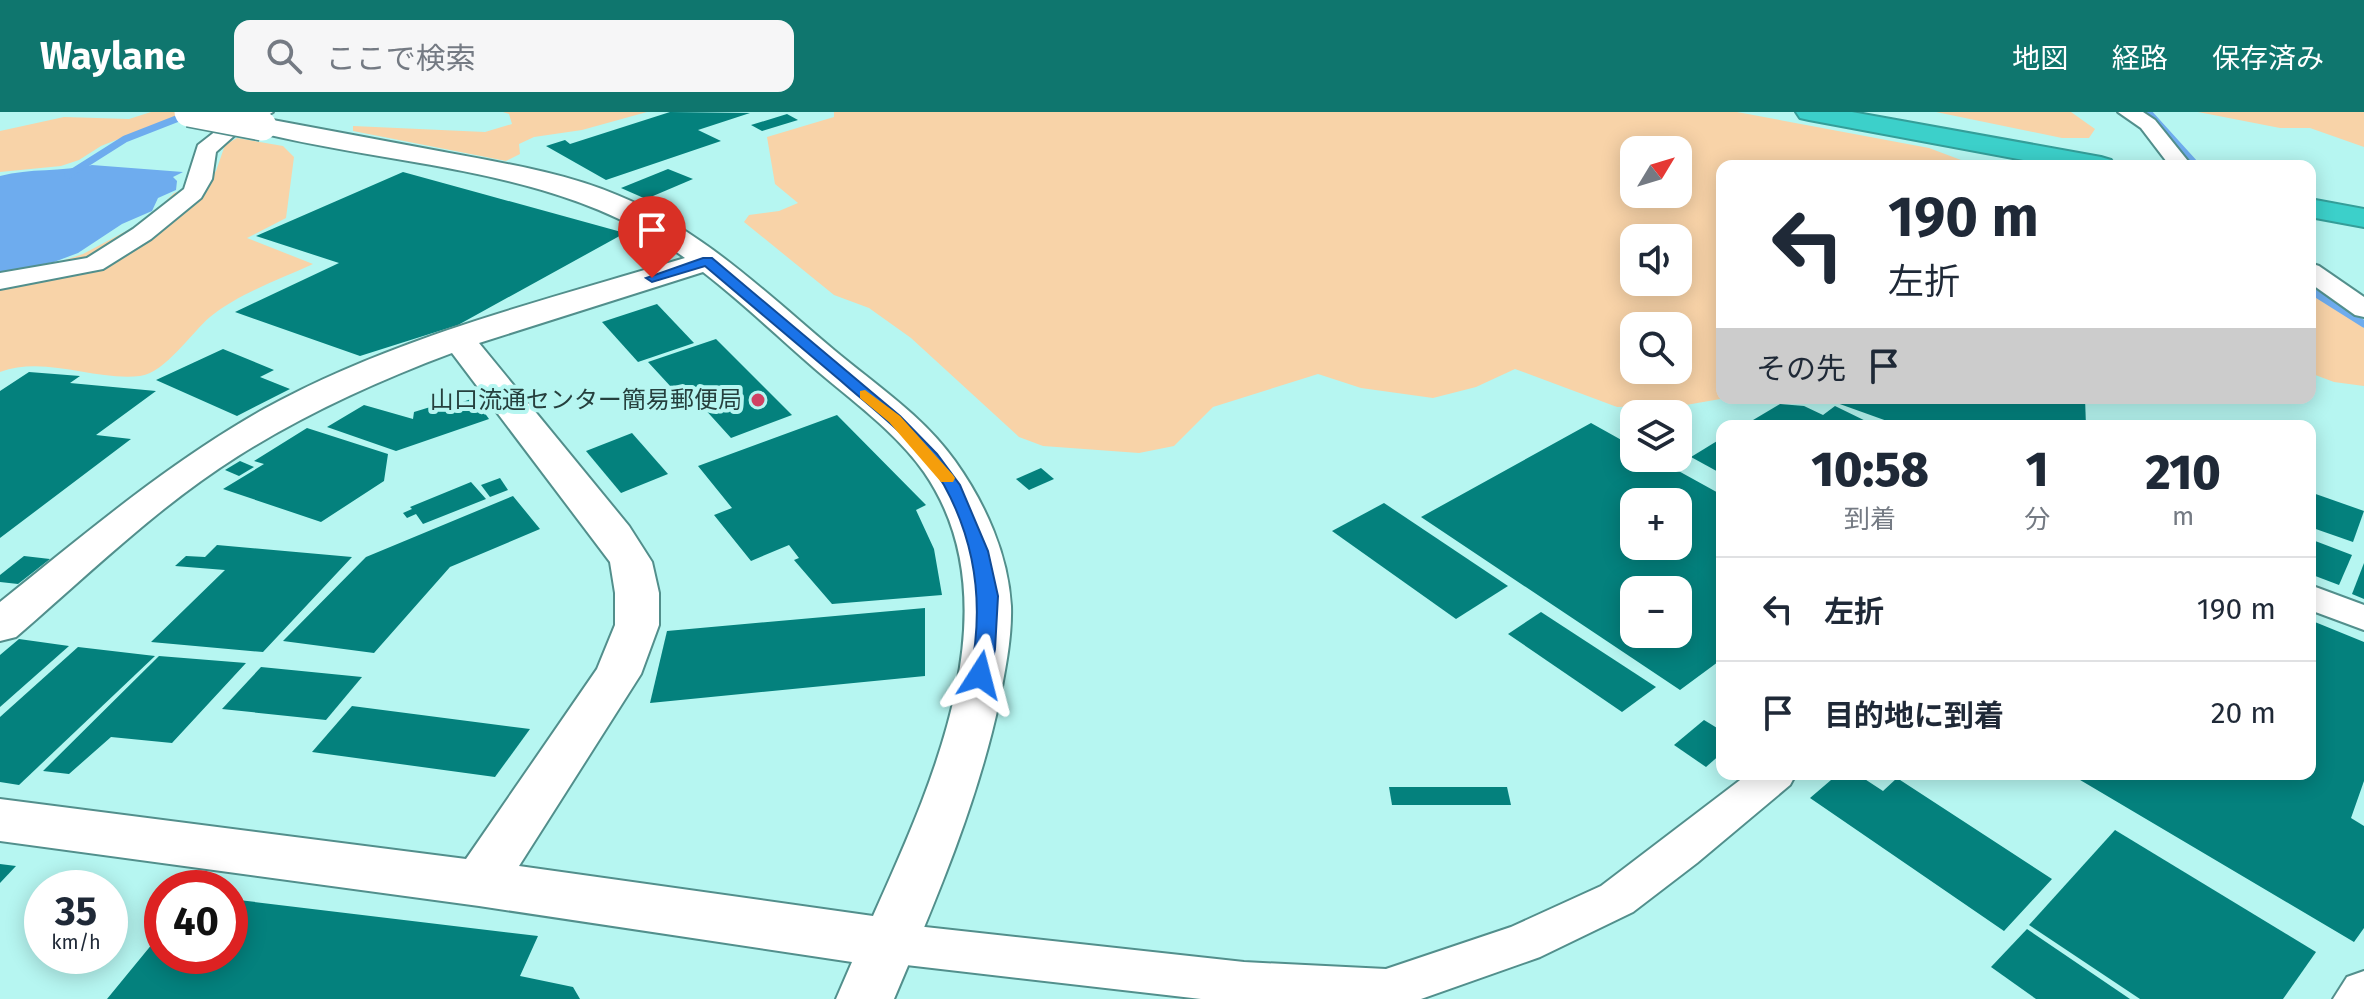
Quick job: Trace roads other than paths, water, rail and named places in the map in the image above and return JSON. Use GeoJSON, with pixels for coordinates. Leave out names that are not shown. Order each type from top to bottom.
{"type":"FeatureCollection","features":[{"type":"Feature","properties":{"kind":"highway"},"geometry":{"type":"LineString","coordinates":[[1786,112],[2050,160]]}},
{"type":"Feature","properties":{"kind":"highway"},"geometry":{"type":"LineString","coordinates":[[1809,112],[2052,160]]}},
{"type":"Feature","properties":{"kind":"highway"},"geometry":{"type":"LineString","coordinates":[[2316,207],[2364,215]]}},
{"type":"Feature","properties":{"kind":"street"},"geometry":{"type":"LineString","coordinates":[[189,112],[263,119],[515,174],[607,201],[671,234],[708,261],[894,419],[931,457],[952,485],[979,551],[988,596],[986,649],[970,727],[949,797],[865,999]]}},
{"type":"Feature","properties":{"kind":"street"},"geometry":{"type":"LineString","coordinates":[[2128,112],[2148,124],[2176,160]]}},
{"type":"Feature","properties":{"kind":"street"},"geometry":{"type":"LineString","coordinates":[[0,281],[78,268],[112,254],[193,193],[201,179],[206,150],[213,142],[263,119]]}},
{"type":"Feature","properties":{"kind":"street"},"geometry":{"type":"LineString","coordinates":[[0,626],[166,490],[223,449],[336,386],[459,340],[708,261]]}},
{"type":"Feature","properties":{"kind":"street"},"geometry":{"type":"LineString","coordinates":[[2316,275],[2364,309]]}},
{"type":"Feature","properties":{"kind":"street"},"geometry":{"type":"LineString","coordinates":[[459,340],[614,535],[631,562],[637,593],[637,625],[618,674],[479,883]]}},
{"type":"Feature","properties":{"kind":"street"},"geometry":{"type":"LineString","coordinates":[[2316,599],[2364,618]]}},
{"type":"Feature","properties":{"kind":"street"},"geometry":{"type":"LineString","coordinates":[[0,820],[479,883],[889,943],[1244,983],[1387,995],[1524,943],[1617,899],[1769,780]]}},
{"type":"Feature","properties":{"kind":"street"},"geometry":{"type":"LineString","coordinates":[[2357,999],[2364,992]]}},
{"type":"Feature","properties":{"kind":"water"},"geometry":{"type":"Polygon","coordinates":[[[92,165],[183,172],[173,177],[177,181],[176,190],[158,198],[152,211],[122,224],[78,253],[54,262],[0,273],[0,176],[92,165]]]}},
{"type":"Feature","properties":{"kind":"waterway"},"geometry":{"type":"LineString","coordinates":[[2148,112],[2192,160]]}},
{"type":"Feature","properties":{"kind":"waterway"},"geometry":{"type":"LineString","coordinates":[[68,175],[125,139],[189,114]]}},
{"type":"Feature","properties":{"kind":"waterway"},"geometry":{"type":"LineString","coordinates":[[2316,294],[2364,324]]}},
{"type":"Feature","properties":{"kind":"place","name":"山口流通センター簡易郵便局"},"geometry":{"type":"Point","coordinates":[758,400]}}]}
